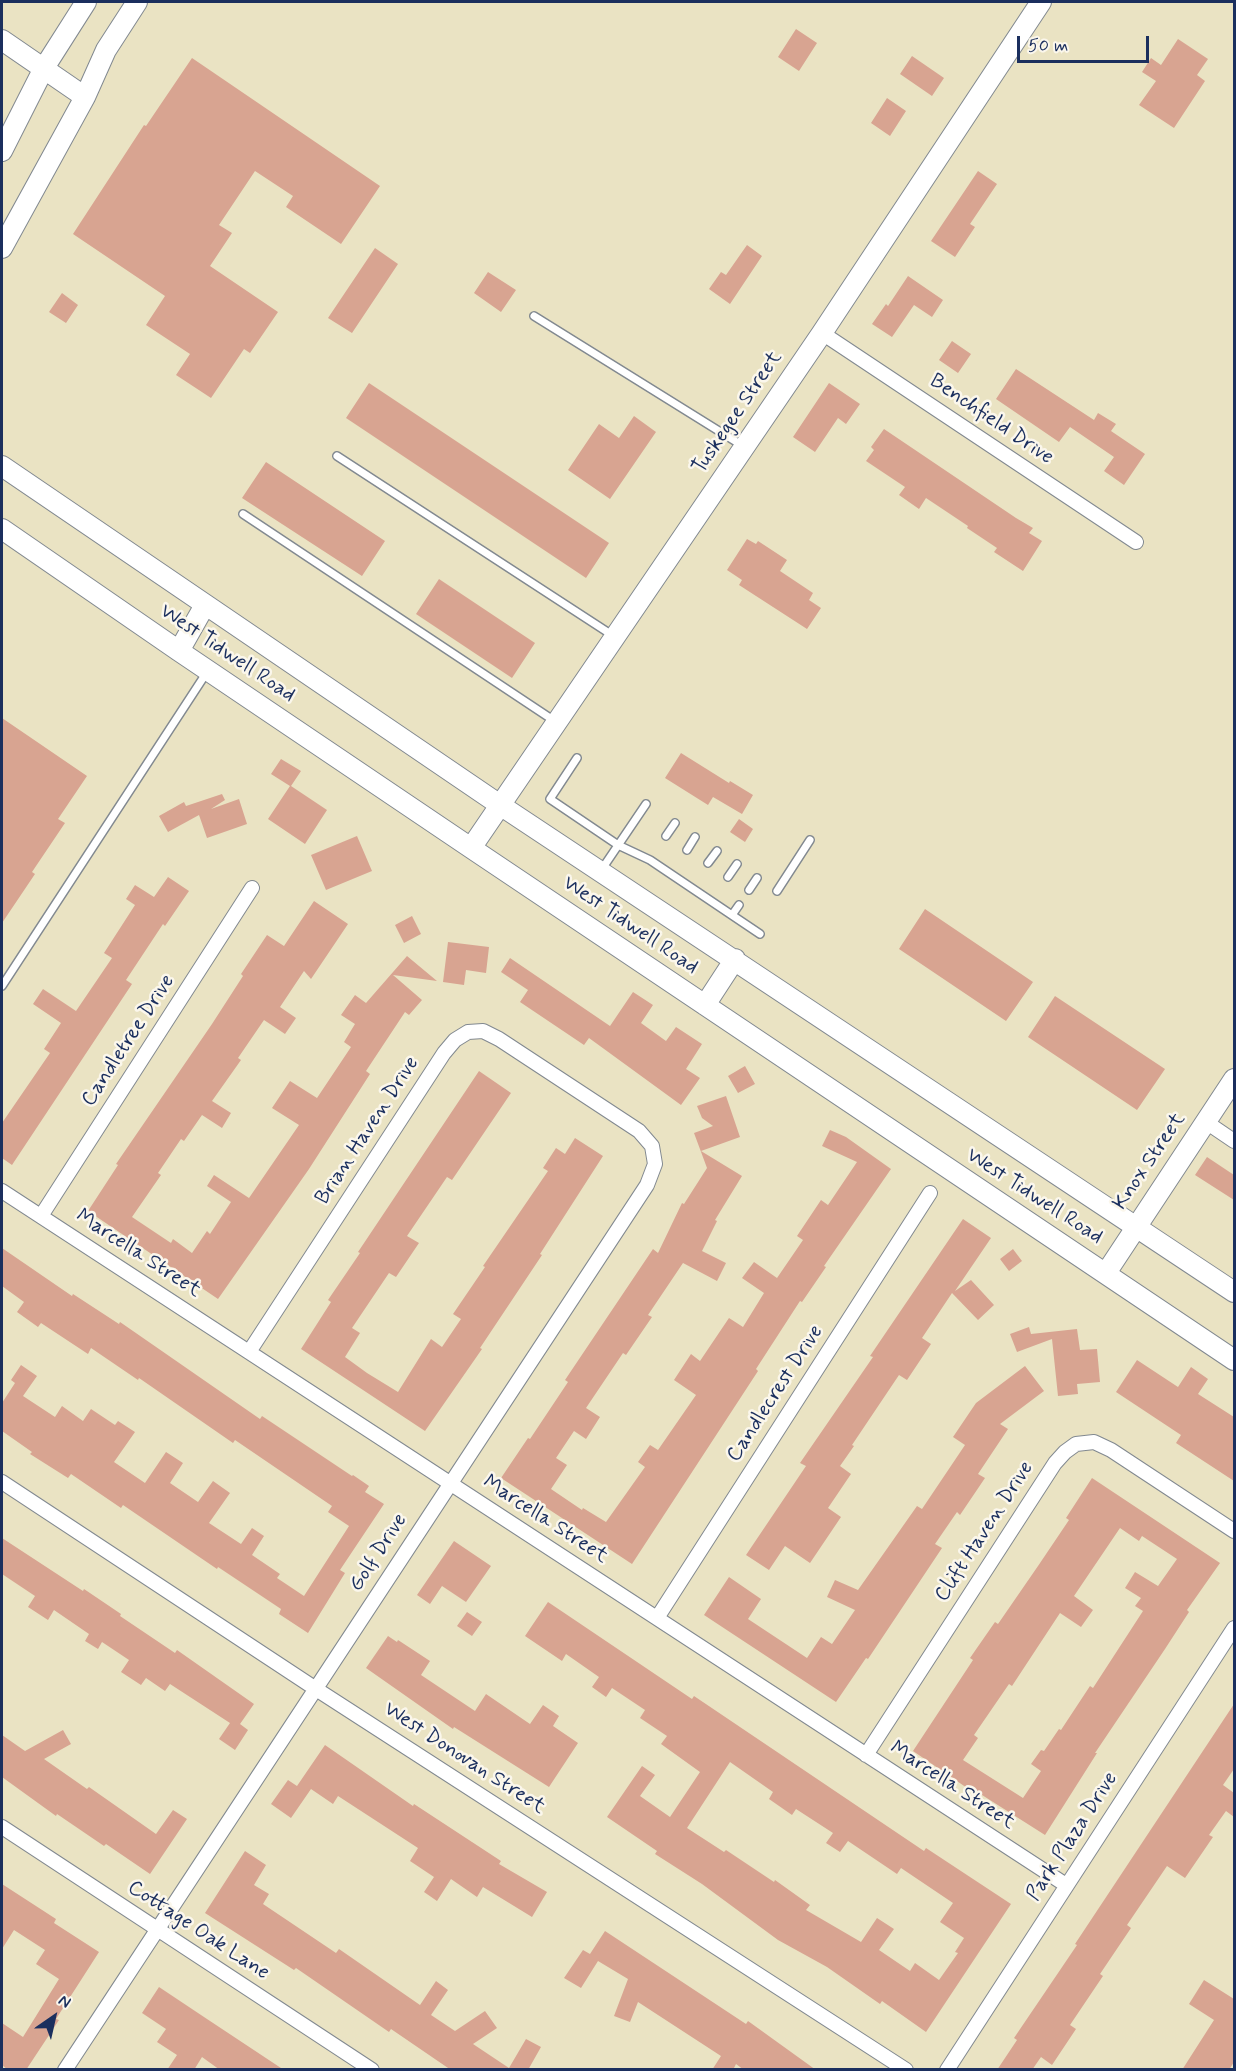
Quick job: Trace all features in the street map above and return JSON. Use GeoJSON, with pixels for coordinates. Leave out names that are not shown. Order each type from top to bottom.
{"type":"FeatureCollection","features":[{"type":"Feature","properties":{"kind":"main road"},"geometry":{"type":"LineString","coordinates":[[2,151],[44,68],[86,2]]}},
{"type":"Feature","properties":{"kind":"main road"},"geometry":{"type":"LineString","coordinates":[[2,248],[85,97],[106,50],[137,2]]}},
{"type":"Feature","properties":{"kind":"main road","name":"Tuskegee Street"},"geometry":{"type":"LineString","coordinates":[[471,848],[822,333],[1041,2]]}},
{"type":"Feature","properties":{"kind":"main road"},"geometry":{"type":"LineString","coordinates":[[2,40],[85,97]]}},
{"type":"Feature","properties":{"kind":"main road","name":"West Tidwell Road"},"geometry":{"type":"LineString","coordinates":[[2,466],[500,805],[1234,1292]]}},
{"type":"Feature","properties":{"kind":"main road","name":"West Tidwell Road"},"geometry":{"type":"LineString","coordinates":[[2,529],[471,848],[1234,1360]]}},
{"type":"Feature","properties":{"kind":"main road"},"geometry":{"type":"LineString","coordinates":[[179,651],[205,605]]}},
{"type":"Feature","properties":{"kind":"main road"},"geometry":{"type":"LineString","coordinates":[[705,1005],[735,959]]}},
{"type":"Feature","properties":{"kind":"main road","name":"Knox Street"},"geometry":{"type":"LineString","coordinates":[[1106,1273],[1234,1079]]}},
{"type":"Feature","properties":{"kind":"street","name":"Benchfield Drive"},"geometry":{"type":"LineString","coordinates":[[822,333],[1136,542]]}},
{"type":"Feature","properties":{"kind":"street","name":"Candletree Drive"},"geometry":{"type":"LineString","coordinates":[[41,1216],[252,888]]}},
{"type":"Feature","properties":{"kind":"street","name":"Brian Haven Drive"},"geometry":{"type":"LineString","coordinates":[[249,1352],[444,1053],[455,1040],[468,1032],[483,1032],[499,1039],[565,1082]]}},
{"type":"Feature","properties":{"kind":"street","name":"Golf Drive"},"geometry":{"type":"LineString","coordinates":[[65,2070],[647,1185],[655,1164],[652,1146],[639,1131],[565,1082]]}},
{"type":"Feature","properties":{"kind":"street"},"geometry":{"type":"LineString","coordinates":[[1206,1122],[1234,1141]]}},
{"type":"Feature","properties":{"kind":"street","name":"Marcella Street"},"geometry":{"type":"LineString","coordinates":[[2,1191],[1066,1885]]}},
{"type":"Feature","properties":{"kind":"street","name":"Candlecrest Drive"},"geometry":{"type":"LineString","coordinates":[[657,1618],[930,1193]]}},
{"type":"Feature","properties":{"kind":"street","name":"Clift Haven Drive"},"geometry":{"type":"LineString","coordinates":[[866,1755],[1055,1463],[1076,1444],[1094,1442],[1112,1450],[1234,1531]]}},
{"type":"Feature","properties":{"kind":"street","name":"West Donovan Street"},"geometry":{"type":"LineString","coordinates":[[2,1482],[316,1689],[906,2070]]}},
{"type":"Feature","properties":{"kind":"street","name":"Park Plaza Drive"},"geometry":{"type":"LineString","coordinates":[[948,2070],[1234,1628]]}},
{"type":"Feature","properties":{"kind":"street","name":"Cottage Oak Lane"},"geometry":{"type":"LineString","coordinates":[[2,1827],[372,2070]]}},
{"type":"Feature","properties":{"kind":"lane"},"geometry":{"type":"LineString","coordinates":[[534,316],[744,447]]}},
{"type":"Feature","properties":{"kind":"lane"},"geometry":{"type":"LineString","coordinates":[[337,456],[615,636]]}},
{"type":"Feature","properties":{"kind":"lane"},"geometry":{"type":"LineString","coordinates":[[243,514],[556,722]]}},
{"type":"Feature","properties":{"kind":"lane"},"geometry":{"type":"LineString","coordinates":[[2,986],[208,670]]}},
{"type":"Feature","properties":{"kind":"lane"},"geometry":{"type":"LineString","coordinates":[[577,758],[550,799],[618,845],[650,860],[760,934]]}},
{"type":"Feature","properties":{"kind":"lane"},"geometry":{"type":"LineString","coordinates":[[601,871],[646,804]]}},
{"type":"Feature","properties":{"kind":"lane"},"geometry":{"type":"LineString","coordinates":[[666,836],[675,823]]}},
{"type":"Feature","properties":{"kind":"lane"},"geometry":{"type":"LineString","coordinates":[[687,850],[695,837]]}},
{"type":"Feature","properties":{"kind":"lane"},"geometry":{"type":"LineString","coordinates":[[777,891],[810,840]]}},
{"type":"Feature","properties":{"kind":"lane"},"geometry":{"type":"LineString","coordinates":[[708,864],[717,851]]}},
{"type":"Feature","properties":{"kind":"lane"},"geometry":{"type":"LineString","coordinates":[[650,860],[656,852]]}},
{"type":"Feature","properties":{"kind":"lane"},"geometry":{"type":"LineString","coordinates":[[728,877],[737,864]]}},
{"type":"Feature","properties":{"kind":"lane"},"geometry":{"type":"LineString","coordinates":[[671,874],[676,866]]}},
{"type":"Feature","properties":{"kind":"lane"},"geometry":{"type":"LineString","coordinates":[[749,890],[757,878]]}},
{"type":"Feature","properties":{"kind":"lane"},"geometry":{"type":"LineString","coordinates":[[692,887],[697,880]]}},
{"type":"Feature","properties":{"kind":"lane"},"geometry":{"type":"LineString","coordinates":[[711,901],[717,893]]}},
{"type":"Feature","properties":{"kind":"lane"},"geometry":{"type":"LineString","coordinates":[[732,915],[739,905]]}},
{"type":"Feature","properties":{"kind":"building"},"geometry":{"type":"Polygon","coordinates":[[[796,29],[817,43],[799,71],[778,57],[796,29]]]}},
{"type":"Feature","properties":{"kind":"building"},"geometry":{"type":"Polygon","coordinates":[[[1178,39],[1208,59],[1197,75],[1205,81],[1174,128],[1139,105],[1156,81],[1142,72],[1151,58],[1161,65],[1178,39]]]}},
{"type":"Feature","properties":{"kind":"building"},"geometry":{"type":"Polygon","coordinates":[[[912,56],[944,78],[932,96],[900,74],[912,56]]]}},
{"type":"Feature","properties":{"kind":"building"},"geometry":{"type":"Polygon","coordinates":[[[192,58],[380,186],[341,244],[286,207],[293,196],[255,171],[219,225],[232,233],[210,266],[278,312],[250,353],[244,349],[211,398],[176,375],[190,354],[146,325],[165,296],[73,234],[144,125],[146,126],[192,58]]]}},
{"type":"Feature","properties":{"kind":"building"},"geometry":{"type":"Polygon","coordinates":[[[887,98],[906,111],[890,136],[871,123],[887,98]]]}},
{"type":"Feature","properties":{"kind":"building"},"geometry":{"type":"Polygon","coordinates":[[[978,171],[997,184],[970,224],[975,227],[955,257],[931,241],[978,171]]]}},
{"type":"Feature","properties":{"kind":"building"},"geometry":{"type":"Polygon","coordinates":[[[747,245],[762,256],[730,304],[709,289],[721,272],[726,275],[747,245]]]}},
{"type":"Feature","properties":{"kind":"building"},"geometry":{"type":"Polygon","coordinates":[[[375,248],[398,264],[352,333],[328,318],[375,248]]]}},
{"type":"Feature","properties":{"kind":"building"},"geometry":{"type":"Polygon","coordinates":[[[488,272],[516,290],[501,312],[474,293],[488,272]]]}},
{"type":"Feature","properties":{"kind":"building"},"geometry":{"type":"Polygon","coordinates":[[[908,276],[943,300],[932,317],[914,305],[892,337],[872,324],[886,304],[888,306],[908,276]]]}},
{"type":"Feature","properties":{"kind":"building"},"geometry":{"type":"Polygon","coordinates":[[[62,293],[78,305],[66,323],[49,312],[62,293]]]}},
{"type":"Feature","properties":{"kind":"building"},"geometry":{"type":"Polygon","coordinates":[[[952,341],[971,354],[958,373],[939,360],[952,341]]]}},
{"type":"Feature","properties":{"kind":"building"},"geometry":{"type":"Polygon","coordinates":[[[1016,369],[1094,420],[1098,413],[1116,424],[1111,431],[1145,454],[1124,485],[1104,471],[1114,457],[1070,427],[1059,442],[996,399],[1016,369]]]}},
{"type":"Feature","properties":{"kind":"building"},"geometry":{"type":"Polygon","coordinates":[[[369,383],[609,543],[586,578],[346,418],[369,383]]]}},
{"type":"Feature","properties":{"kind":"building"},"geometry":{"type":"Polygon","coordinates":[[[829,383],[860,404],[846,424],[838,418],[815,452],[793,437],[829,383]]]}},
{"type":"Feature","properties":{"kind":"building"},"geometry":{"type":"Polygon","coordinates":[[[634,416],[656,432],[610,499],[568,470],[599,424],[619,438],[634,416]]]}},
{"type":"Feature","properties":{"kind":"building"},"geometry":{"type":"Polygon","coordinates":[[[884,429],[1033,528],[1029,533],[1042,541],[1023,571],[994,552],[997,548],[967,528],[968,526],[926,498],[919,509],[899,495],[905,487],[866,461],[874,450],[871,447],[884,429]]]}},
{"type":"Feature","properties":{"kind":"building"},"geometry":{"type":"Polygon","coordinates":[[[266,462],[385,541],[362,576],[242,498],[266,462]]]}},
{"type":"Feature","properties":{"kind":"building"},"geometry":{"type":"Polygon","coordinates":[[[747,539],[756,544],[758,541],[787,560],[780,571],[813,593],[809,600],[821,608],[807,629],[739,585],[742,580],[727,570],[747,539]]]}},
{"type":"Feature","properties":{"kind":"building"},"geometry":{"type":"Polygon","coordinates":[[[439,579],[535,643],[512,678],[416,614],[439,579]]]}},
{"type":"Feature","properties":{"kind":"building"},"geometry":{"type":"Polygon","coordinates":[[[2,718],[87,776],[58,819],[65,823],[32,872],[35,874],[2,923],[2,718]]]}},
{"type":"Feature","properties":{"kind":"building"},"geometry":{"type":"Polygon","coordinates":[[[681,753],[753,795],[742,814],[713,797],[708,805],[665,778],[681,753]]]}},
{"type":"Feature","properties":{"kind":"building"},"geometry":{"type":"Polygon","coordinates":[[[281,759],[301,771],[291,786],[327,810],[305,844],[268,819],[290,786],[271,774],[281,759]]]}},
{"type":"Feature","properties":{"kind":"building"},"geometry":{"type":"Polygon","coordinates":[[[222,794],[225,800],[211,809],[239,799],[247,824],[207,838],[199,815],[168,832],[159,816],[184,802],[186,806],[222,794]]]}},
{"type":"Feature","properties":{"kind":"building"},"geometry":{"type":"Polygon","coordinates":[[[739,819],[753,829],[745,842],[730,832],[739,819]]]}},
{"type":"Feature","properties":{"kind":"building"},"geometry":{"type":"Polygon","coordinates":[[[357,836],[372,871],[326,890],[311,855],[357,836]]]}},
{"type":"Feature","properties":{"kind":"building"},"geometry":{"type":"Polygon","coordinates":[[[168,877],[189,891],[165,926],[163,924],[126,980],[132,984],[12,1165],[2,1158],[2,1123],[50,1053],[44,1049],[61,1023],[33,1004],[43,989],[76,1011],[112,958],[104,953],[135,905],[126,899],[135,885],[154,897],[168,877]]]}},
{"type":"Feature","properties":{"kind":"building"},"geometry":{"type":"Polygon","coordinates":[[[314,901],[348,924],[311,979],[304,971],[280,1007],[296,1018],[285,1034],[264,1020],[238,1058],[241,1060],[212,1101],[231,1113],[222,1128],[202,1115],[184,1141],[181,1139],[158,1173],[161,1175],[132,1217],[171,1243],[173,1239],[192,1253],[207,1231],[210,1234],[231,1202],[207,1186],[214,1175],[249,1198],[299,1125],[272,1108],[290,1081],[317,1098],[351,1047],[344,1042],[355,1024],[341,1015],[355,995],[366,1003],[407,956],[437,981],[393,975],[422,1000],[409,1015],[405,1012],[366,1071],[370,1074],[309,1169],[218,1299],[88,1211],[118,1165],[116,1164],[212,1024],[267,935],[284,946],[314,901]]]}},
{"type":"Feature","properties":{"kind":"building"},"geometry":{"type":"Polygon","coordinates":[[[925,909],[1033,982],[1006,1021],[899,949],[925,909]]]}},
{"type":"Feature","properties":{"kind":"building"},"geometry":{"type":"Polygon","coordinates":[[[412,916],[421,934],[404,943],[395,925],[412,916]]]}},
{"type":"Feature","properties":{"kind":"building"},"geometry":{"type":"Polygon","coordinates":[[[448,942],[489,947],[486,973],[466,970],[464,985],[443,982],[448,942]]]}},
{"type":"Feature","properties":{"kind":"building"},"geometry":{"type":"Polygon","coordinates":[[[510,958],[610,1026],[633,992],[653,1005],[641,1023],[666,1041],[676,1027],[702,1044],[686,1069],[700,1078],[681,1105],[589,1038],[584,1045],[520,1002],[528,990],[501,972],[510,958]]]}},
{"type":"Feature","properties":{"kind":"building"},"geometry":{"type":"Polygon","coordinates":[[[1055,996],[1165,1069],[1137,1110],[1028,1037],[1055,996]]]}},
{"type":"Feature","properties":{"kind":"building"},"geometry":{"type":"Polygon","coordinates":[[[745,1066],[755,1084],[738,1093],[728,1076],[745,1066]]]}},
{"type":"Feature","properties":{"kind":"building"},"geometry":{"type":"Polygon","coordinates":[[[479,1071],[511,1093],[452,1180],[447,1177],[407,1236],[419,1243],[396,1277],[389,1273],[352,1328],[360,1333],[345,1357],[367,1373],[398,1392],[431,1339],[442,1347],[461,1319],[453,1314],[548,1171],[543,1168],[556,1148],[565,1154],[575,1138],[603,1156],[540,1254],[542,1255],[480,1348],[482,1349],[425,1431],[301,1349],[331,1302],[328,1300],[360,1253],[358,1252],[479,1071]]]}},
{"type":"Feature","properties":{"kind":"building"},"geometry":{"type":"Polygon","coordinates":[[[726,1096],[740,1137],[701,1151],[742,1176],[715,1220],[717,1221],[702,1251],[726,1263],[717,1281],[683,1263],[648,1315],[652,1317],[626,1355],[623,1353],[586,1408],[600,1417],[586,1439],[574,1431],[556,1458],[567,1465],[551,1489],[582,1510],[583,1508],[606,1522],[645,1467],[638,1462],[650,1445],[658,1450],[696,1395],[674,1380],[691,1354],[700,1361],[729,1318],[743,1327],[764,1293],[742,1278],[754,1262],[777,1278],[803,1240],[797,1236],[821,1200],[828,1205],[857,1162],[822,1146],[830,1130],[846,1137],[891,1169],[802,1302],[800,1301],[756,1369],[758,1371],[632,1564],[501,1478],[568,1382],[565,1380],[653,1249],[658,1253],[682,1203],[684,1204],[707,1168],[694,1133],[713,1126],[702,1118],[697,1106],[726,1096]]]}},
{"type":"Feature","properties":{"kind":"building"},"geometry":{"type":"Polygon","coordinates":[[[1207,1157],[1234,1175],[1234,1200],[1195,1175],[1207,1157]]]}},
{"type":"Feature","properties":{"kind":"building"},"geometry":{"type":"Polygon","coordinates":[[[963,1219],[991,1238],[955,1291],[971,1280],[994,1305],[978,1320],[952,1293],[922,1338],[931,1344],[907,1380],[899,1375],[840,1466],[851,1474],[828,1508],[841,1517],[810,1563],[785,1546],[769,1570],[746,1555],[806,1466],[800,1463],[873,1357],[870,1356],[963,1219]]]}},
{"type":"Feature","properties":{"kind":"building"},"geometry":{"type":"Polygon","coordinates":[[[2,1248],[72,1296],[73,1294],[119,1324],[120,1322],[260,1419],[262,1416],[353,1475],[369,1486],[365,1492],[384,1504],[340,1570],[345,1573],[308,1633],[279,1614],[281,1609],[218,1567],[217,1569],[123,1505],[121,1508],[71,1474],[68,1478],[30,1454],[32,1452],[2,1431],[2,1403],[15,1383],[11,1380],[21,1365],[37,1376],[23,1396],[55,1417],[62,1406],[83,1421],[91,1409],[115,1425],[118,1421],[135,1432],[114,1462],[145,1483],[166,1452],[183,1463],[170,1483],[198,1502],[213,1481],[230,1493],[209,1523],[241,1544],[252,1528],[264,1536],[252,1555],[280,1574],[277,1578],[304,1596],[349,1526],[328,1512],[332,1506],[235,1440],[233,1443],[139,1378],[138,1380],[91,1348],[88,1354],[41,1323],[38,1327],[17,1312],[24,1302],[2,1286],[2,1248]]]}},
{"type":"Feature","properties":{"kind":"building"},"geometry":{"type":"Polygon","coordinates":[[[1013,1249],[1022,1261],[1009,1271],[1000,1259],[1013,1249]]]}},
{"type":"Feature","properties":{"kind":"building"},"geometry":{"type":"Polygon","coordinates":[[[1029,1327],[1031,1334],[1077,1329],[1080,1350],[1097,1349],[1100,1382],[1077,1384],[1078,1394],[1058,1396],[1052,1339],[1017,1352],[1010,1334],[1029,1327]]]}},
{"type":"Feature","properties":{"kind":"building"},"geometry":{"type":"Polygon","coordinates":[[[1137,1360],[1178,1387],[1191,1367],[1208,1379],[1198,1394],[1234,1417],[1234,1481],[1176,1443],[1181,1435],[1116,1392],[1137,1360]]]}},
{"type":"Feature","properties":{"kind":"building"},"geometry":{"type":"Polygon","coordinates":[[[1025,1366],[1044,1391],[1000,1424],[1008,1429],[978,1474],[985,1478],[960,1515],[957,1512],[935,1544],[942,1548],[868,1659],[866,1658],[836,1702],[704,1615],[729,1577],[761,1599],[748,1619],[807,1658],[821,1637],[832,1644],[855,1610],[827,1597],[835,1580],[858,1590],[917,1506],[922,1509],[965,1445],[953,1437],[976,1403],[1025,1366]]]}},
{"type":"Feature","properties":{"kind":"building"},"geometry":{"type":"Polygon","coordinates":[[[1092,1478],[1220,1563],[1187,1610],[1189,1612],[1095,1753],[1097,1753],[1045,1835],[971,1788],[970,1790],[913,1751],[973,1660],[970,1658],[995,1622],[998,1624],[1069,1520],[1066,1518],[1092,1478]],[[1120,1528],[1074,1596],[1093,1610],[1081,1627],[1060,1613],[1012,1686],[1009,1684],[974,1735],[978,1738],[963,1760],[1023,1798],[1041,1771],[1031,1764],[1041,1750],[1044,1751],[1059,1729],[1061,1730],[1090,1686],[1093,1688],[1143,1611],[1135,1606],[1141,1598],[1125,1588],[1135,1572],[1158,1586],[1177,1559],[1142,1536],[1139,1541],[1120,1528]]]}},
{"type":"Feature","properties":{"kind":"building"},"geometry":{"type":"Polygon","coordinates":[[[2,1538],[83,1591],[84,1589],[175,1653],[177,1650],[254,1704],[240,1724],[248,1730],[235,1750],[219,1739],[230,1723],[170,1684],[165,1691],[146,1678],[141,1685],[121,1672],[129,1660],[102,1642],[98,1649],[85,1641],[89,1634],[54,1610],[48,1620],[28,1607],[35,1596],[2,1574],[2,1538]]]}},
{"type":"Feature","properties":{"kind":"building"},"geometry":{"type":"Polygon","coordinates":[[[454,1541],[491,1566],[466,1602],[442,1586],[430,1604],[417,1595],[454,1541]]]}},
{"type":"Feature","properties":{"kind":"building"},"geometry":{"type":"Polygon","coordinates":[[[548,1602],[692,1699],[694,1696],[924,1851],[926,1848],[1011,1904],[926,2032],[882,2001],[880,2004],[827,1967],[778,1940],[702,1884],[655,1854],[657,1851],[607,1817],[642,1766],[655,1775],[640,1796],[670,1817],[700,1772],[661,1744],[667,1736],[640,1718],[645,1710],[612,1688],[606,1697],[592,1687],[599,1677],[566,1654],[562,1661],[525,1636],[548,1602]],[[730,1762],[687,1828],[724,1852],[726,1850],[774,1882],[775,1880],[810,1905],[806,1910],[861,1942],[877,1918],[894,1929],[879,1950],[910,1971],[915,1963],[939,1980],[958,1953],[955,1952],[964,1938],[940,1922],[953,1903],[901,1868],[897,1874],[848,1841],[840,1852],[826,1843],[833,1833],[796,1809],[792,1815],[769,1799],[773,1792],[730,1762]]]}},
{"type":"Feature","properties":{"kind":"building"},"geometry":{"type":"Polygon","coordinates":[[[467,1612],[482,1622],[472,1636],[457,1626],[467,1612]]]}},
{"type":"Feature","properties":{"kind":"building"},"geometry":{"type":"Polygon","coordinates":[[[388,1636],[430,1661],[421,1675],[475,1711],[486,1694],[530,1724],[543,1705],[559,1716],[553,1726],[578,1743],[549,1787],[454,1727],[453,1729],[366,1668],[388,1636]]]}},
{"type":"Feature","properties":{"kind":"building"},"geometry":{"type":"Polygon","coordinates":[[[1234,1704],[1234,1769],[1223,1785],[1234,1793],[1234,1817],[1226,1811],[1209,1835],[1213,1837],[1185,1878],[1167,1866],[1127,1925],[1131,1928],[1100,1974],[1103,1976],[1070,2025],[1076,2029],[1052,2065],[1041,2057],[1032,2070],[997,2070],[1017,2040],[1014,2038],[1234,1704]]]}},
{"type":"Feature","properties":{"kind":"building"},"geometry":{"type":"Polygon","coordinates":[[[63,1730],[71,1744],[44,1759],[156,1834],[173,1810],[187,1819],[150,1874],[106,1844],[104,1846],[57,1814],[56,1816],[2,1777],[2,1735],[25,1751],[63,1730]]]}},
{"type":"Feature","properties":{"kind":"building"},"geometry":{"type":"Polygon","coordinates":[[[325,1745],[413,1806],[414,1804],[501,1861],[499,1864],[547,1892],[532,1917],[483,1887],[477,1897],[451,1879],[437,1901],[424,1892],[434,1877],[410,1861],[418,1848],[338,1796],[333,1804],[311,1789],[291,1818],[271,1804],[288,1780],[297,1786],[325,1745]]]}},
{"type":"Feature","properties":{"kind":"building"},"geometry":{"type":"Polygon","coordinates":[[[245,1851],[266,1865],[254,1885],[269,1894],[263,1904],[336,1953],[339,1949],[420,2005],[436,1981],[448,1990],[431,2015],[455,2031],[485,2011],[497,2028],[473,2044],[509,2068],[526,2039],[541,2047],[528,2070],[451,2070],[391,2029],[389,2032],[296,1968],[294,1970],[205,1913],[245,1851]]]}},
{"type":"Feature","properties":{"kind":"building"},"geometry":{"type":"Polygon","coordinates":[[[2,1884],[56,1919],[54,1923],[99,1952],[26,2070],[8,2070],[2,2065],[2,2023],[23,2037],[59,1979],[36,1964],[45,1950],[14,1930],[2,1949],[2,1884]]]}},
{"type":"Feature","properties":{"kind":"building"},"geometry":{"type":"Polygon","coordinates":[[[605,1931],[746,2024],[748,2021],[816,2070],[744,2070],[736,2064],[733,2070],[712,2070],[721,2056],[638,2002],[630,2022],[614,2016],[628,1979],[598,1961],[581,1988],[564,1978],[583,1950],[590,1954],[605,1931]]]}},
{"type":"Feature","properties":{"kind":"building"},"geometry":{"type":"Polygon","coordinates":[[[1204,1980],[1234,1999],[1234,2062],[1229,2070],[1182,2070],[1214,2020],[1189,2004],[1204,1980]]]}},
{"type":"Feature","properties":{"kind":"building"},"geometry":{"type":"Polygon","coordinates":[[[159,1987],[284,2070],[220,2070],[202,2057],[194,2070],[167,2070],[177,2055],[157,2042],[166,2029],[142,2013],[159,1987]]]}}]}
